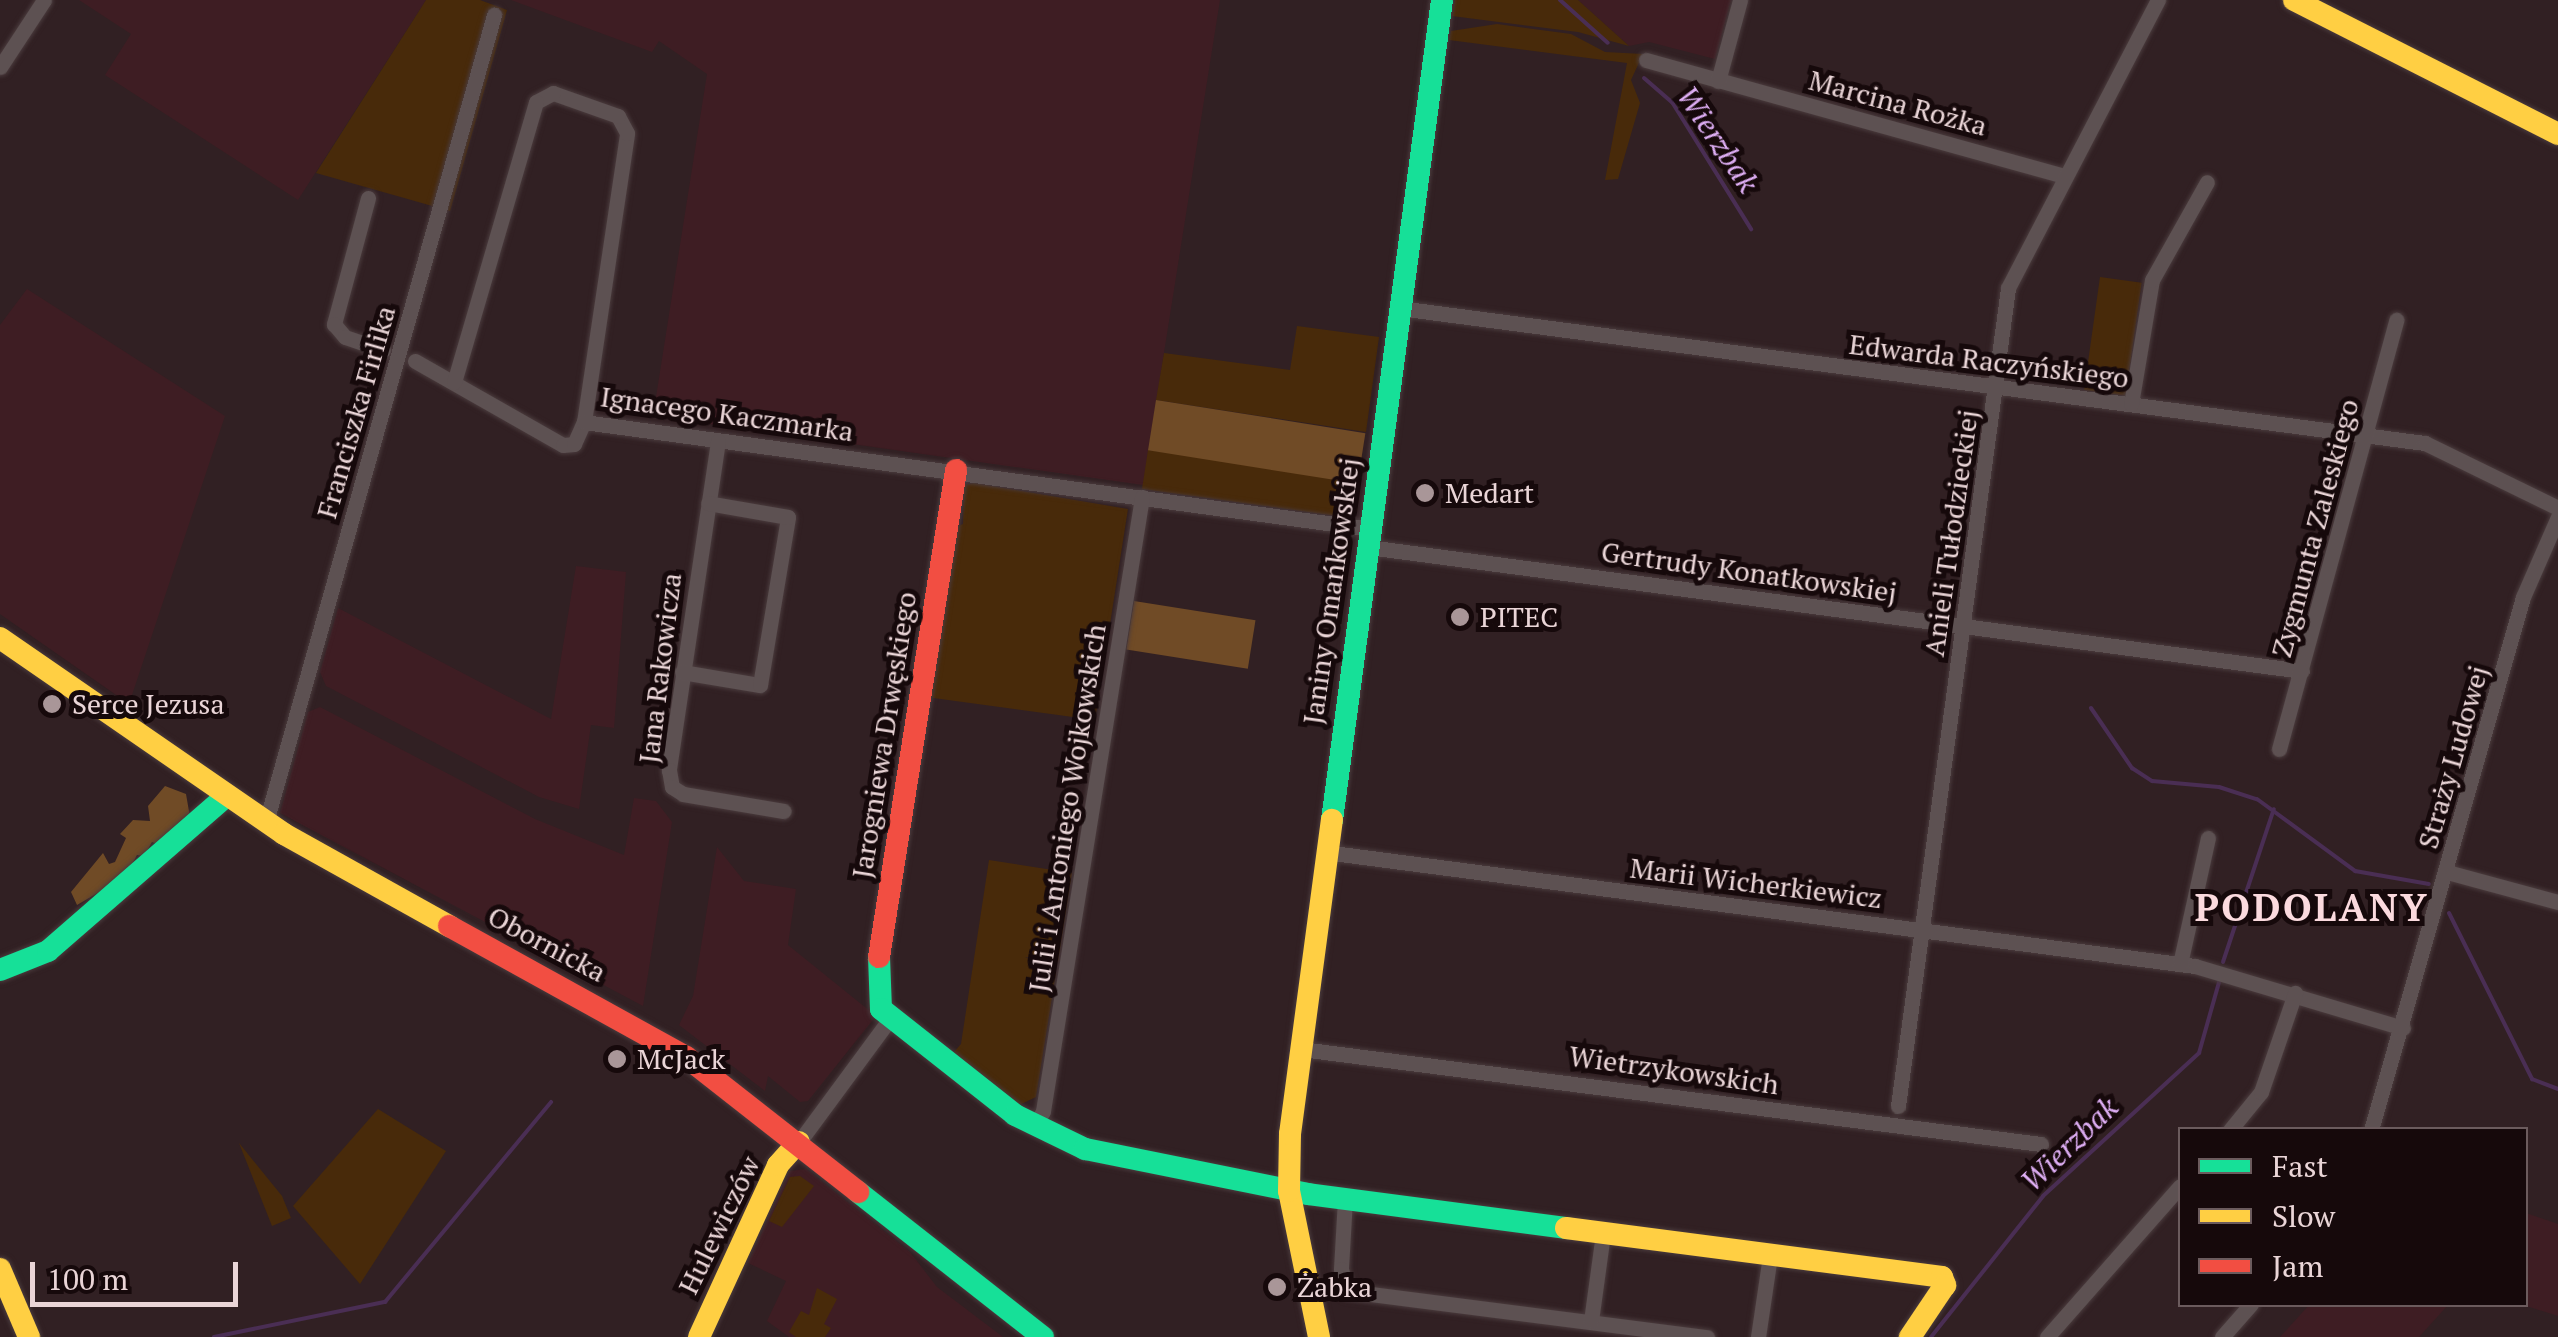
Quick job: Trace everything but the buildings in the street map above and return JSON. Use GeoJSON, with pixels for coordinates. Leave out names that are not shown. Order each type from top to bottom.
{"type":"FeatureCollection","features":[{"type":"Feature","properties":{"kind":"street"},"geometry":{"type":"LineString","coordinates":[[0,67],[44,0]]}},
{"type":"Feature","properties":{"kind":"street","name":"Janiny Omańkowskiej"},"geometry":{"type":"LineString","coordinates":[[1320,1337],[1289,1191],[1300,1049],[1442,0]]}},
{"type":"Feature","properties":{"kind":"street"},"geometry":{"type":"LineString","coordinates":[[1718,80],[1740,0]]}},
{"type":"Feature","properties":{"kind":"street","name":"Anieli Tułodzieckiej"},"geometry":{"type":"LineString","coordinates":[[1898,1106],[2008,288],[2158,0]]}},
{"type":"Feature","properties":{"kind":"street"},"geometry":{"type":"LineString","coordinates":[[2294,0],[2558,134]]}},
{"type":"Feature","properties":{"kind":"street","name":"Franciszka Firlika"},"geometry":{"type":"LineString","coordinates":[[266,822],[494,15]]}},
{"type":"Feature","properties":{"kind":"street","name":"Marcina Rożka"},"geometry":{"type":"LineString","coordinates":[[1646,60],[2066,176]]}},
{"type":"Feature","properties":{"kind":"street","name":"Ignacego Kaczmarka"},"geometry":{"type":"LineString","coordinates":[[454,382],[536,102],[553,93],[618,116],[628,134],[584,422],[1142,497],[1370,538]]}},
{"type":"Feature","properties":{"kind":"street"},"geometry":{"type":"LineString","coordinates":[[2131,404],[2152,280],[2207,182]]}},
{"type":"Feature","properties":{"kind":"street","name":"Franciszka Firlika"},"geometry":{"type":"LineString","coordinates":[[368,198],[334,324],[345,337],[382,350]]}},
{"type":"Feature","properties":{"kind":"street","name":"Edwarda Raczyńskiego"},"geometry":{"type":"LineString","coordinates":[[1399,308],[2368,435],[2440,448],[2558,508]]}},
{"type":"Feature","properties":{"kind":"street","name":"Zygmunta Zaleskiego"},"geometry":{"type":"LineString","coordinates":[[2279,749],[2368,435],[2396,320]]}},
{"type":"Feature","properties":{"kind":"street","name":"Franciszka Firlika"},"geometry":{"type":"LineString","coordinates":[[415,360],[563,445],[574,444],[584,422]]}},
{"type":"Feature","properties":{"kind":"street","name":"Jana Rakowicza"},"geometry":{"type":"LineString","coordinates":[[718,441],[668,770],[672,787],[784,811]]}},
{"type":"Feature","properties":{"kind":"street","name":"Jarogniewa Drwęskiego"},"geometry":{"type":"LineString","coordinates":[[886,1013],[877,973],[956,470]]}},
{"type":"Feature","properties":{"kind":"street","name":"Julii i Antoniego Wojkowskich"},"geometry":{"type":"LineString","coordinates":[[1034,1125],[1043,1111],[1142,497]]}},
{"type":"Feature","properties":{"kind":"street"},"geometry":{"type":"LineString","coordinates":[[682,672],[760,685],[788,517],[708,503]]}},
{"type":"Feature","properties":{"kind":"street","name":"Straży Ludowej"},"geometry":{"type":"LineString","coordinates":[[2372,1127],[2523,598],[2558,517]]}},
{"type":"Feature","properties":{"kind":"street","name":"Gertrudy Konatkowskiej"},"geometry":{"type":"LineString","coordinates":[[1370,538],[1964,626],[2302,671]]}},
{"type":"Feature","properties":{"kind":"street","name":"Obornicka"},"geometry":{"type":"LineString","coordinates":[[0,638],[266,822],[643,1030],[799,1142],[1042,1337]]}},
{"type":"Feature","properties":{"kind":"street"},"geometry":{"type":"LineString","coordinates":[[0,970],[48,951],[226,796]]}},
{"type":"Feature","properties":{"kind":"street"},"geometry":{"type":"LineString","coordinates":[[2180,964],[2208,838]]}},
{"type":"Feature","properties":{"kind":"street","name":"Marii Wicherkiewicz"},"geometry":{"type":"LineString","coordinates":[[1325,852],[2180,964],[2295,993],[2402,1028]]}},
{"type":"Feature","properties":{"kind":"street"},"geometry":{"type":"LineString","coordinates":[[2447,872],[2558,902]]}},
{"type":"Feature","properties":{"kind":"street"},"geometry":{"type":"LineString","coordinates":[[2232,1127],[2261,1092],[2295,993]]}},
{"type":"Feature","properties":{"kind":"street"},"geometry":{"type":"LineString","coordinates":[[799,1142],[835,1096],[886,1013],[1034,1125],[1112,1156],[1289,1191],[1942,1277],[1945,1284],[1910,1337]]}},
{"type":"Feature","properties":{"kind":"street","name":"Wietrzykowskich"},"geometry":{"type":"LineString","coordinates":[[1300,1049],[2041,1144]]}},
{"type":"Feature","properties":{"kind":"street","name":"Hulewiczów"},"geometry":{"type":"LineString","coordinates":[[699,1337],[778,1165],[799,1142]]}},
{"type":"Feature","properties":{"kind":"street"},"geometry":{"type":"LineString","coordinates":[[2047,1337],[2178,1188]]}},
{"type":"Feature","properties":{"kind":"street"},"geometry":{"type":"LineString","coordinates":[[1345,1199],[1341,1269],[1347,1291],[1707,1337]]}},
{"type":"Feature","properties":{"kind":"street"},"geometry":{"type":"LineString","coordinates":[[1591,1321],[1603,1233]]}},
{"type":"Feature","properties":{"kind":"street"},"geometry":{"type":"LineString","coordinates":[[1758,1337],[1770,1256]]}},
{"type":"Feature","properties":{"kind":"street"},"geometry":{"type":"LineString","coordinates":[[0,1269],[25,1336]]}},
{"type":"Feature","properties":{"kind":"street"},"geometry":{"type":"LineString","coordinates":[[2222,1337],[2248,1307]]}},
{"type":"Feature","properties":{"kind":"shaded area"},"geometry":{"type":"Polygon","coordinates":[[[79,0],[426,0],[298,200],[105,75],[131,34],[79,0]]]}},
{"type":"Feature","properties":{"kind":"shaded area"},"geometry":{"type":"Polygon","coordinates":[[[426,0],[480,0],[507,10],[450,211],[316,173],[426,0]]]}},
{"type":"Feature","properties":{"kind":"shaded area"},"geometry":{"type":"Polygon","coordinates":[[[511,0],[1220,0],[1143,485],[653,416],[707,74],[659,41],[652,52],[511,0]]]}},
{"type":"Feature","properties":{"kind":"shaded area"},"geometry":{"type":"Polygon","coordinates":[[[1455,0],[1578,0],[1629,46],[1578,32],[1452,16],[1455,0]]]}},
{"type":"Feature","properties":{"kind":"shaded area"},"geometry":{"type":"Polygon","coordinates":[[[1578,0],[1731,0],[1715,59],[1649,42],[1629,46],[1578,0]]]}},
{"type":"Feature","properties":{"kind":"shaded area"},"geometry":{"type":"Polygon","coordinates":[[[1497,24],[1571,34],[1605,52],[1643,54],[1631,80],[1640,103],[1618,179],[1605,180],[1627,63],[1449,40],[1451,31],[1497,24]]]}},
{"type":"Feature","properties":{"kind":"shaded area"},"geometry":{"type":"Polygon","coordinates":[[[2100,277],[2142,283],[2126,396],[2084,390],[2100,277]]]}},
{"type":"Feature","properties":{"kind":"shaded area"},"geometry":{"type":"Polygon","coordinates":[[[27,289],[225,416],[129,704],[0,614],[0,325],[27,289]]]}},
{"type":"Feature","properties":{"kind":"shaded area"},"geometry":{"type":"Polygon","coordinates":[[[1297,326],[1379,337],[1366,432],[1156,400],[1164,353],[1290,370],[1297,326]]]}},
{"type":"Feature","properties":{"kind":"shaded area"},"geometry":{"type":"Polygon","coordinates":[[[1156,400],[1365,433],[1357,484],[1148,450],[1156,400]]]}},
{"type":"Feature","properties":{"kind":"shaded area"},"geometry":{"type":"Polygon","coordinates":[[[1148,450],[1361,481],[1357,510],[1344,517],[1142,489],[1148,450]]]}},
{"type":"Feature","properties":{"kind":"shaded area"},"geometry":{"type":"Polygon","coordinates":[[[974,483],[1128,509],[1095,720],[926,697],[958,526],[963,524],[964,485],[974,483]]]}},
{"type":"Feature","properties":{"kind":"shaded area"},"geometry":{"type":"Polygon","coordinates":[[[576,566],[626,572],[614,728],[591,725],[579,809],[539,797],[326,686],[320,672],[338,608],[551,719],[576,566]]]}},
{"type":"Feature","properties":{"kind":"shaded area"},"geometry":{"type":"Polygon","coordinates":[[[1134,601],[1255,620],[1248,669],[1126,649],[1134,601]]]}},
{"type":"Feature","properties":{"kind":"shaded area"},"geometry":{"type":"Polygon","coordinates":[[[320,707],[535,819],[624,855],[634,798],[656,801],[672,822],[643,1006],[280,813],[308,712],[320,707]]]}},
{"type":"Feature","properties":{"kind":"shaded area"},"geometry":{"type":"Polygon","coordinates":[[[165,786],[186,794],[190,817],[160,845],[152,842],[144,856],[137,855],[125,877],[77,905],[71,892],[103,853],[109,864],[115,862],[126,838],[120,834],[133,820],[150,821],[148,806],[165,786]]]}},
{"type":"Feature","properties":{"kind":"shaded area"},"geometry":{"type":"Polygon","coordinates":[[[717,847],[744,881],[796,889],[788,945],[876,1016],[808,1101],[800,1102],[768,1076],[765,1091],[679,1025],[693,996],[717,847]]]}},
{"type":"Feature","properties":{"kind":"shaded area"},"geometry":{"type":"Polygon","coordinates":[[[989,860],[1072,873],[1058,962],[1025,957],[1056,973],[1036,1097],[1017,1106],[953,1053],[961,1044],[989,860]]]}},
{"type":"Feature","properties":{"kind":"shaded area"},"geometry":{"type":"Polygon","coordinates":[[[378,1109],[446,1151],[360,1284],[293,1206],[378,1109]]]}},
{"type":"Feature","properties":{"kind":"shaded area"},"geometry":{"type":"Polygon","coordinates":[[[239,1143],[282,1196],[291,1218],[272,1226],[239,1143]]]}},
{"type":"Feature","properties":{"kind":"shaded area"},"geometry":{"type":"Polygon","coordinates":[[[806,1169],[910,1252],[937,1287],[1003,1337],[789,1337],[767,1321],[786,1281],[748,1263],[790,1171],[806,1169]]]}},
{"type":"Feature","properties":{"kind":"shaded area"},"geometry":{"type":"Polygon","coordinates":[[[800,1176],[814,1186],[782,1227],[769,1221],[790,1177],[800,1176]]]}},
{"type":"Feature","properties":{"kind":"shaded area"},"geometry":{"type":"Polygon","coordinates":[[[2528,1214],[2558,1224],[2558,1316],[2528,1307],[2528,1214]]]}},
{"type":"Feature","properties":{"kind":"shaded area"},"geometry":{"type":"Polygon","coordinates":[[[817,1288],[837,1299],[824,1324],[831,1328],[825,1337],[796,1337],[789,1332],[801,1311],[809,1315],[817,1288]]]}},
{"type":"Feature","properties":{"kind":"shaded area"},"geometry":{"type":"Polygon","coordinates":[[[2307,1307],[2446,1307],[2419,1337],[2280,1337],[2307,1307]]]}},
{"type":"Feature","properties":{"kind":"waterway","name":"Wierzbak"},"geometry":{"type":"LineString","coordinates":[[1560,0],[1608,43]]}},
{"type":"Feature","properties":{"kind":"waterway","name":"Wierzbak"},"geometry":{"type":"LineString","coordinates":[[1644,78],[1672,102],[1751,229]]}},
{"type":"Feature","properties":{"kind":"waterway","name":"Wierzbak"},"geometry":{"type":"LineString","coordinates":[[2091,708],[2132,768],[2152,781],[2219,787],[2257,799],[2355,871],[2429,884]]}},
{"type":"Feature","properties":{"kind":"waterway","name":"Wierzbak"},"geometry":{"type":"LineString","coordinates":[[2223,962],[2274,809]]}},
{"type":"Feature","properties":{"kind":"waterway","name":"Wierzbak"},"geometry":{"type":"LineString","coordinates":[[2449,913],[2532,1079],[2558,1089]]}},
{"type":"Feature","properties":{"kind":"waterway","name":"Wierzbak"},"geometry":{"type":"LineString","coordinates":[[1931,1337],[2043,1196],[2199,1053],[2220,979]]}},
{"type":"Feature","properties":{"kind":"waterway"},"geometry":{"type":"LineString","coordinates":[[214,1337],[385,1302],[551,1102]]}},
{"type":"Feature","properties":{"kind":"traffic: fast"},"geometry":{"type":"LineString","coordinates":[[1332,820],[1442,0]]}},
{"type":"Feature","properties":{"kind":"traffic: fast"},"geometry":{"type":"LineString","coordinates":[[0,970],[48,951],[226,796]]}},
{"type":"Feature","properties":{"kind":"traffic: fast"},"geometry":{"type":"LineString","coordinates":[[879,957],[881,1009],[1015,1115],[1085,1149],[1308,1194],[1566,1228]]}},
{"type":"Feature","properties":{"kind":"traffic: fast"},"geometry":{"type":"LineString","coordinates":[[858,1192],[1043,1337]]}},
{"type":"Feature","properties":{"kind":"traffic: slow"},"geometry":{"type":"LineString","coordinates":[[2294,0],[2558,134]]}},
{"type":"Feature","properties":{"kind":"traffic: slow"},"geometry":{"type":"LineString","coordinates":[[0,638],[284,834],[449,926]]}},
{"type":"Feature","properties":{"kind":"traffic: slow"},"geometry":{"type":"LineString","coordinates":[[1319,1337],[1289,1191],[1290,1134],[1332,820]]}},
{"type":"Feature","properties":{"kind":"traffic: slow"},"geometry":{"type":"LineString","coordinates":[[699,1337],[778,1165],[799,1142]]}},
{"type":"Feature","properties":{"kind":"traffic: slow"},"geometry":{"type":"LineString","coordinates":[[1566,1228],[1942,1277],[1945,1285],[1910,1337]]}},
{"type":"Feature","properties":{"kind":"traffic: slow"},"geometry":{"type":"LineString","coordinates":[[0,1269],[29,1337]]}},
{"type":"Feature","properties":{"kind":"traffic: jam"},"geometry":{"type":"LineString","coordinates":[[879,957],[956,470]]}},
{"type":"Feature","properties":{"kind":"traffic: jam"},"geometry":{"type":"LineString","coordinates":[[449,926],[686,1057],[858,1192]]}},
{"type":"Feature","properties":{"kind":"place","name":"Medart"},"geometry":{"type":"Point","coordinates":[1425,493]}},
{"type":"Feature","properties":{"kind":"place","name":"PITEC"},"geometry":{"type":"Point","coordinates":[1460,617]}},
{"type":"Feature","properties":{"kind":"place","name":"Serce Jezusa"},"geometry":{"type":"Point","coordinates":[52,704]}},
{"type":"Feature","properties":{"kind":"place","name":"McJack"},"geometry":{"type":"Point","coordinates":[617,1059]}},
{"type":"Feature","properties":{"kind":"place","name":"Żabka"},"geometry":{"type":"Point","coordinates":[1277,1287]}},
{"type":"Feature","properties":{"kind":"district","name":"PODOLANY"},"geometry":{"type":"Point","coordinates":[2312,908]}}]}
